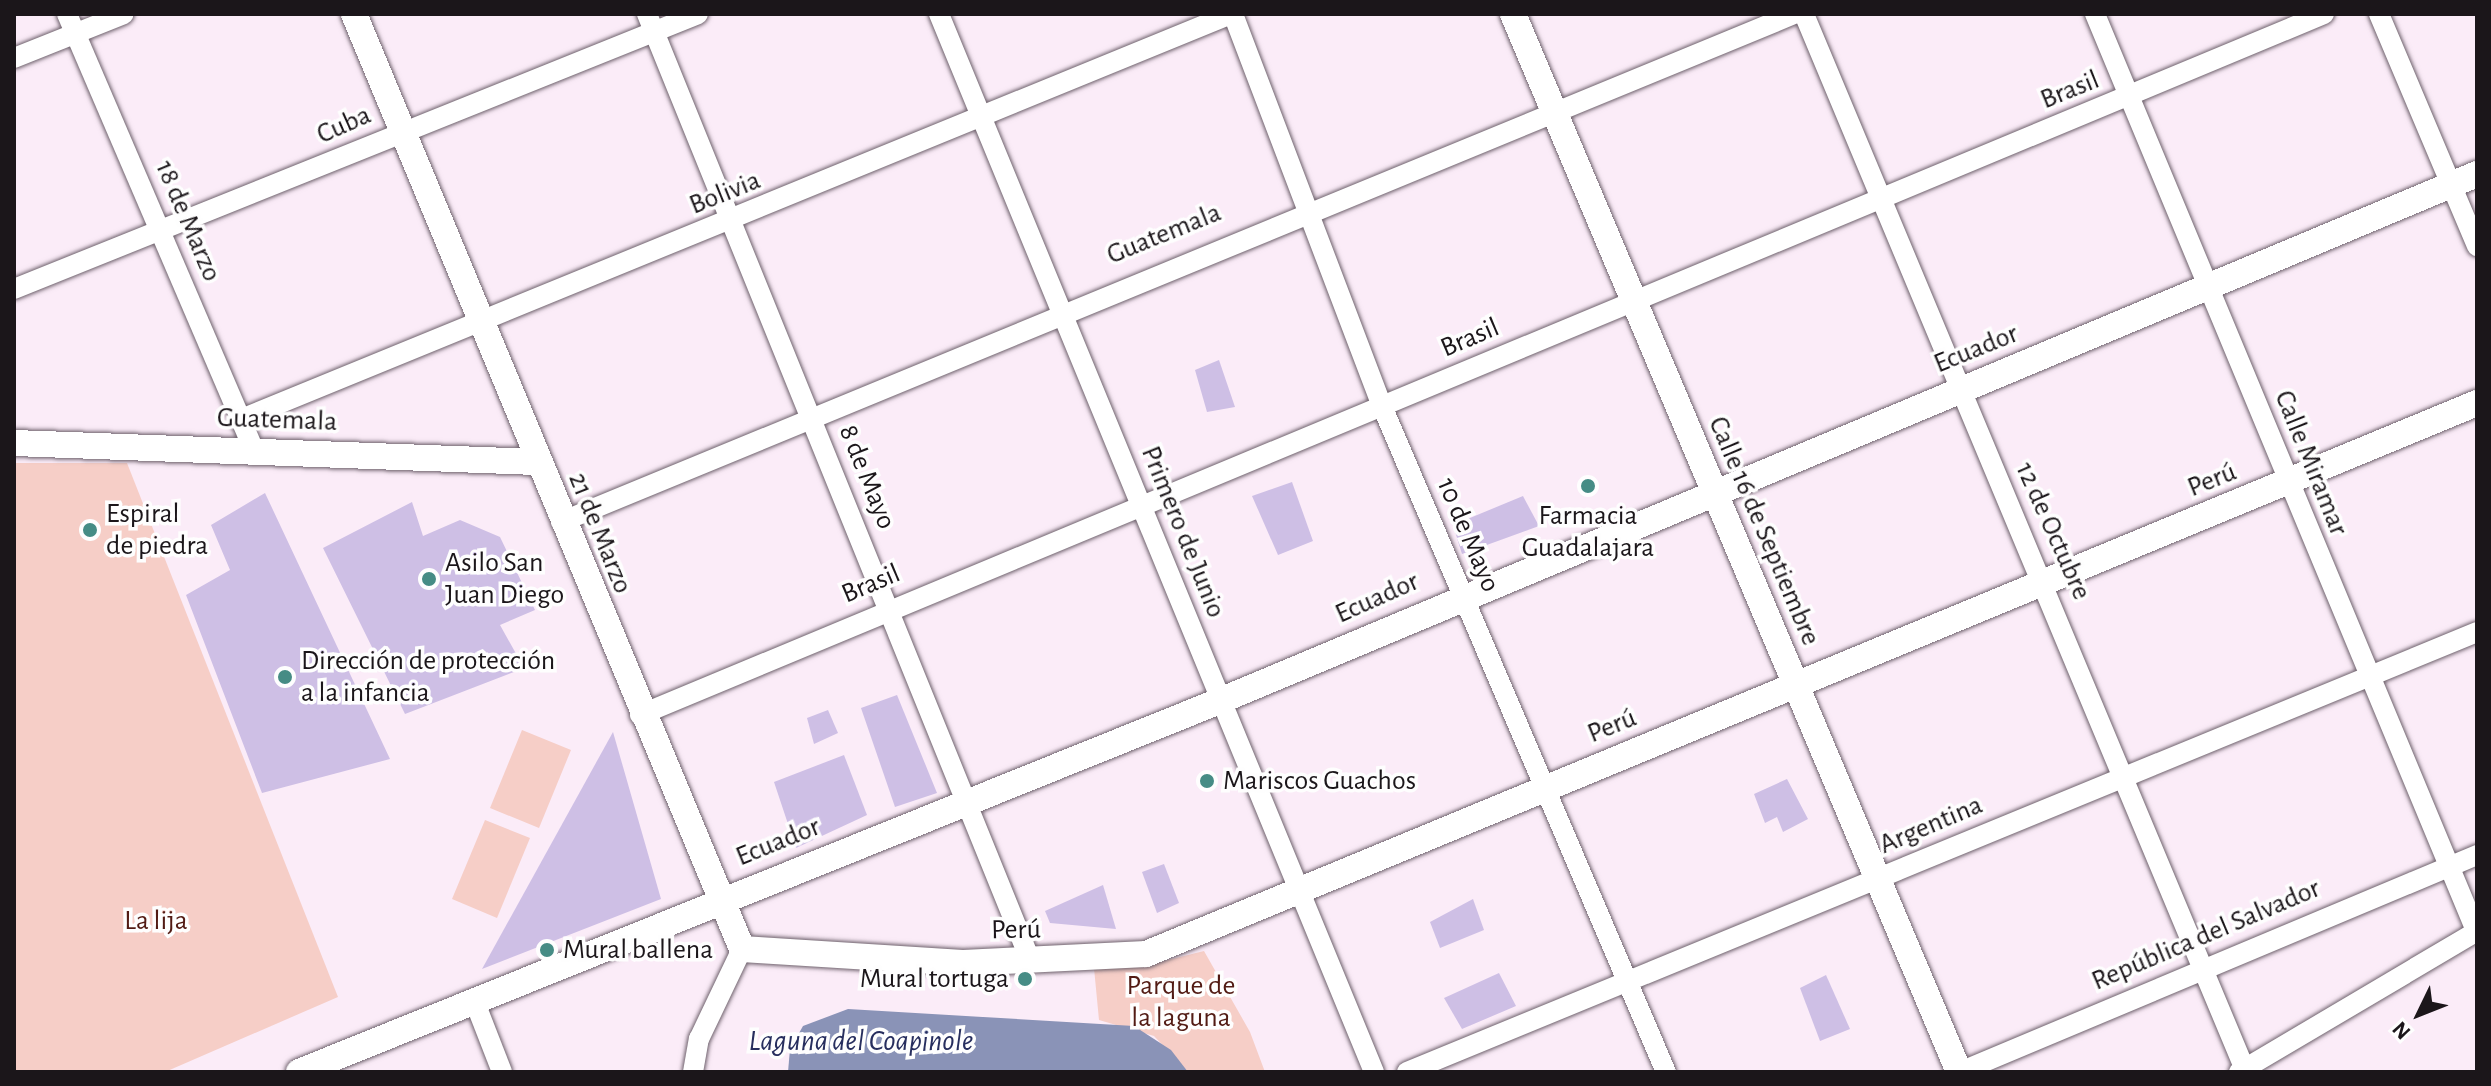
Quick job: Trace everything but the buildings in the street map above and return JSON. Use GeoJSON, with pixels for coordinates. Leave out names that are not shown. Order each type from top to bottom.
{"type":"FeatureCollection","features":[{"type":"Feature","properties":{"kind":"street","name":"18 de Marzo"},"geometry":{"type":"LineString","coordinates":[[67,14],[164,234],[254,451]]}},
{"type":"Feature","properties":{"kind":"street"},"geometry":{"type":"LineString","coordinates":[[14,58],[124,14]]}},
{"type":"Feature","properties":{"kind":"street","name":"21 de Marzo"},"geometry":{"type":"LineString","coordinates":[[354,14],[484,323],[640,715],[742,949]]}},
{"type":"Feature","properties":{"kind":"street","name":"8 de Mayo"},"geometry":{"type":"LineString","coordinates":[[647,14],[734,219],[970,800],[1031,962]]}},
{"type":"Feature","properties":{"kind":"street","name":"Cuba"},"geometry":{"type":"LineString","coordinates":[[14,289],[164,234],[403,129],[655,34],[698,14]]}},
{"type":"Feature","properties":{"kind":"street","name":"Primero de Junio"},"geometry":{"type":"LineString","coordinates":[[939,14],[985,117],[1060,311],[1374,1072]]}},
{"type":"Feature","properties":{"kind":"street","name":"Bolivia"},"geometry":{"type":"LineString","coordinates":[[239,420],[484,323],[1232,14]]}},
{"type":"Feature","properties":{"kind":"street","name":"10 de Mayo"},"geometry":{"type":"LineString","coordinates":[[1232,14],[1382,406],[1464,594],[1542,789],[1666,1072]]}},
{"type":"Feature","properties":{"kind":"street","name":"Calle 16 de Septiembre"},"geometry":{"type":"LineString","coordinates":[[1513,14],[1875,879],[1960,1072]]}},
{"type":"Feature","properties":{"kind":"street","name":"Guatemala"},"geometry":{"type":"LineString","coordinates":[[561,522],[1060,311],[1794,14]]}},
{"type":"Feature","properties":{"kind":"street","name":"12 de Octubre"},"geometry":{"type":"LineString","coordinates":[[1804,14],[1878,199],[2045,582],[2243,1071]]}},
{"type":"Feature","properties":{"kind":"street","name":"Calle Miramar"},"geometry":{"type":"LineString","coordinates":[[2095,14],[2477,932]]}},
{"type":"Feature","properties":{"kind":"street","name":"Brasil"},"geometry":{"type":"LineString","coordinates":[[640,715],[889,606],[1382,406],[1631,299],[2324,14]]}},
{"type":"Feature","properties":{"kind":"street"},"geometry":{"type":"LineString","coordinates":[[2379,14],[2477,246]]}},
{"type":"Feature","properties":{"kind":"street","name":"Ecuador"},"geometry":{"type":"LineString","coordinates":[[299,1072],[1222,700],[1464,594],[1715,494],[1960,390],[2211,291],[2477,174]]}},
{"type":"Feature","properties":{"kind":"street","name":"Perú"},"geometry":{"type":"LineString","coordinates":[[742,949],[1031,962],[1146,954],[1300,896],[1542,789],[2477,403]]}},
{"type":"Feature","properties":{"kind":"street","name":"Guatemala"},"geometry":{"type":"LineString","coordinates":[[14,443],[537,462]]}},
{"type":"Feature","properties":{"kind":"street","name":"Argentina"},"geometry":{"type":"LineString","coordinates":[[1407,1072],[2124,773],[2370,678],[2477,632]]}},
{"type":"Feature","properties":{"kind":"street","name":"República del Salvador"},"geometry":{"type":"LineString","coordinates":[[1960,1072],[2200,966],[2477,855]]}},
{"type":"Feature","properties":{"kind":"street"},"geometry":{"type":"LineString","coordinates":[[2243,1071],[2477,932]]}},
{"type":"Feature","properties":{"kind":"street"},"geometry":{"type":"LineString","coordinates":[[693,1072],[699,1039],[742,949]]}},
{"type":"Feature","properties":{"kind":"street"},"geometry":{"type":"LineString","coordinates":[[474,1000],[502,1072]]}},
{"type":"Feature","properties":{"kind":"green space","name":"La lija"},"geometry":{"type":"Polygon","coordinates":[[[14,463],[127,463],[338,997],[165,1072],[14,1072],[14,463]]]}},
{"type":"Feature","properties":{"kind":"green space"},"geometry":{"type":"Polygon","coordinates":[[[522,730],[571,750],[539,828],[490,808],[522,730]]]}},
{"type":"Feature","properties":{"kind":"green space"},"geometry":{"type":"Polygon","coordinates":[[[485,820],[530,838],[497,918],[452,899],[485,820]]]}},
{"type":"Feature","properties":{"kind":"green space","name":"Parque de la laguna"},"geometry":{"type":"Polygon","coordinates":[[[1204,951],[1250,1032],[1265,1072],[1188,1072],[1154,1036],[1099,1020],[1094,968],[1144,966],[1204,951]]]}},
{"type":"Feature","properties":{"kind":"water","name":"Laguna del Coapinole"},"geometry":{"type":"Polygon","coordinates":[[[848,1009],[1134,1026],[1171,1050],[1188,1072],[788,1072],[790,1049],[803,1026],[848,1009]]]}},
{"type":"Feature","properties":{"kind":"place","name":"Farmacia Guadalajara"},"geometry":{"type":"Point","coordinates":[1588,486]}},
{"type":"Feature","properties":{"kind":"place","name":"Espiral de piedra"},"geometry":{"type":"Point","coordinates":[90,530]}},
{"type":"Feature","properties":{"kind":"place","name":"Asilo San Juan Diego"},"geometry":{"type":"Point","coordinates":[429,579]}},
{"type":"Feature","properties":{"kind":"place","name":"Dirección de protección a la infancia"},"geometry":{"type":"Point","coordinates":[285,677]}},
{"type":"Feature","properties":{"kind":"place","name":"Mariscos Guachos"},"geometry":{"type":"Point","coordinates":[1207,781]}},
{"type":"Feature","properties":{"kind":"place","name":"Mural ballena"},"geometry":{"type":"Point","coordinates":[547,950]}},
{"type":"Feature","properties":{"kind":"place","name":"Mural tortuga"},"geometry":{"type":"Point","coordinates":[1025,979]}}]}
